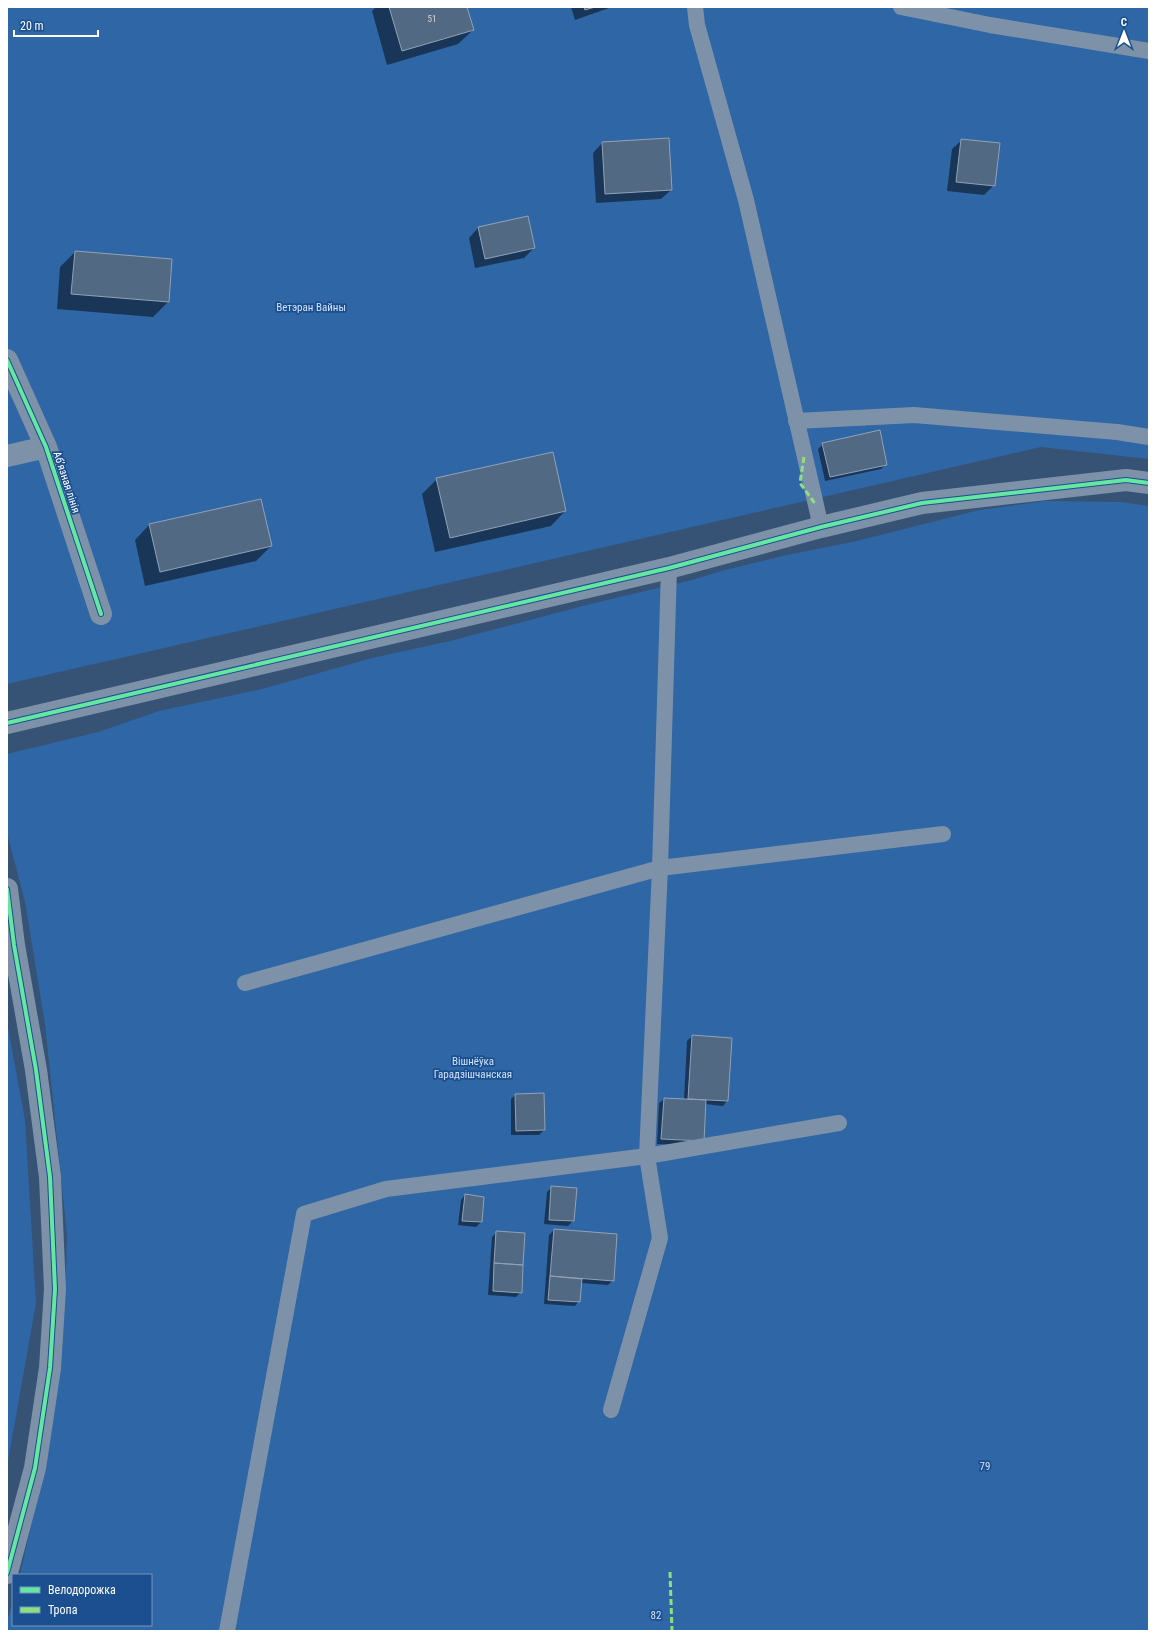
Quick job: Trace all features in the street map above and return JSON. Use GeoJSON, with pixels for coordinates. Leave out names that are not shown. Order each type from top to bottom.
{"type":"FeatureCollection","features":[{"type":"Feature","properties":{"kind":"street","name":"Абʼязная лінія"},"geometry":{"type":"LineString","coordinates":[[7,360],[46,447],[101,614]]}},
{"type":"Feature","properties":{"kind":"street"},"geometry":{"type":"LineString","coordinates":[[7,456],[46,447]]}},
{"type":"Feature","properties":{"kind":"street"},"geometry":{"type":"LineString","coordinates":[[7,724],[668,568],[821,527],[922,503],[1126,480],[1149,483]]}},
{"type":"Feature","properties":{"kind":"street"},"geometry":{"type":"LineString","coordinates":[[7,889],[14,946],[36,1070],[50,1177],[55,1289],[50,1368],[35,1468],[7,1573]]}},
{"type":"Feature","properties":{"kind":"lane"},"geometry":{"type":"LineString","coordinates":[[695,7],[698,25],[746,200],[821,527]]}},
{"type":"Feature","properties":{"kind":"lane"},"geometry":{"type":"LineString","coordinates":[[901,7],[990,25],[1149,51]]}},
{"type":"Feature","properties":{"kind":"lane"},"geometry":{"type":"LineString","coordinates":[[796,421],[914,416],[1117,432],[1149,437]]}},
{"type":"Feature","properties":{"kind":"lane"},"geometry":{"type":"LineString","coordinates":[[611,1410],[660,1238],[647,1156],[660,868],[668,568]]}},
{"type":"Feature","properties":{"kind":"lane"},"geometry":{"type":"LineString","coordinates":[[245,983],[660,868],[943,834]]}},
{"type":"Feature","properties":{"kind":"lane"},"geometry":{"type":"LineString","coordinates":[[227,1631],[304,1214],[386,1189],[647,1156],[839,1123]]}},
{"type":"Feature","properties":{"kind":"green space","name":"Ветэран Вайны"},"geometry":{"type":"Polygon","coordinates":[[[7,7],[1149,7],[1149,459],[1041,447],[7,684],[7,7]]]}},
{"type":"Feature","properties":{"kind":"green space","name":"Вішнёўка Гарадзішчанская"},"geometry":{"type":"Polygon","coordinates":[[[1045,501],[1122,502],[1149,506],[1149,1631],[7,1631],[7,1621],[12,1604],[12,1626],[152,1626],[152,1574],[20,1574],[38,1495],[65,1303],[67,1235],[45,1024],[25,902],[7,833],[7,754],[98,732],[159,711],[262,689],[372,658],[450,641],[786,555],[857,541],[979,510],[1045,501]]]}},
{"type":"Feature","properties":{"kind":"green space"},"geometry":{"type":"Polygon","coordinates":[[[7,1022],[25,1120],[36,1303],[7,1467],[7,1022]]]}},
{"type":"Feature","properties":{"kind":"building"},"geometry":{"type":"Polygon","coordinates":[[[389,7],[467,7],[474,30],[402,51],[389,7]]]}},
{"type":"Feature","properties":{"kind":"building"},"geometry":{"type":"Polygon","coordinates":[[[584,7],[595,7],[585,10],[584,7]]]}},
{"type":"Feature","properties":{"kind":"building"},"geometry":{"type":"Polygon","coordinates":[[[669,138],[672,190],[605,194],[602,142],[669,138]]]}},
{"type":"Feature","properties":{"kind":"building"},"geometry":{"type":"Polygon","coordinates":[[[961,139],[1000,143],[995,186],[956,182],[961,139]]]}},
{"type":"Feature","properties":{"kind":"building"},"geometry":{"type":"Polygon","coordinates":[[[528,216],[535,248],[485,259],[478,227],[528,216]]]}},
{"type":"Feature","properties":{"kind":"building"},"geometry":{"type":"Polygon","coordinates":[[[75,251],[172,259],[169,302],[71,294],[75,251]]]}},
{"type":"Feature","properties":{"kind":"building"},"geometry":{"type":"Polygon","coordinates":[[[880,430],[887,465],[830,477],[822,443],[880,430]]]}},
{"type":"Feature","properties":{"kind":"building"},"geometry":{"type":"Polygon","coordinates":[[[553,452],[566,511],[450,538],[436,478],[553,452]]]}},
{"type":"Feature","properties":{"kind":"building"},"geometry":{"type":"Polygon","coordinates":[[[261,499],[272,546],[160,572],[149,524],[261,499]]]}},
{"type":"Feature","properties":{"kind":"building"},"geometry":{"type":"Polygon","coordinates":[[[692,1035],[732,1038],[728,1101],[688,1099],[692,1035]]]}},
{"type":"Feature","properties":{"kind":"building"},"geometry":{"type":"Polygon","coordinates":[[[544,1093],[545,1130],[516,1131],[515,1094],[544,1093]]]}},
{"type":"Feature","properties":{"kind":"building"},"geometry":{"type":"Polygon","coordinates":[[[664,1098],[706,1100],[704,1141],[661,1139],[664,1098]]]}},
{"type":"Feature","properties":{"kind":"building"},"geometry":{"type":"Polygon","coordinates":[[[551,1186],[577,1188],[574,1221],[549,1220],[551,1186]]]}},
{"type":"Feature","properties":{"kind":"building"},"geometry":{"type":"Polygon","coordinates":[[[465,1194],[484,1197],[482,1222],[462,1221],[465,1194]]]}},
{"type":"Feature","properties":{"kind":"building"},"geometry":{"type":"Polygon","coordinates":[[[554,1229],[617,1234],[614,1281],[550,1276],[554,1229]]]}},
{"type":"Feature","properties":{"kind":"building"},"geometry":{"type":"Polygon","coordinates":[[[496,1231],[525,1233],[523,1265],[494,1263],[496,1231]]]}},
{"type":"Feature","properties":{"kind":"building"},"geometry":{"type":"Polygon","coordinates":[[[494,1263],[523,1265],[522,1293],[493,1291],[494,1263]]]}},
{"type":"Feature","properties":{"kind":"building"},"geometry":{"type":"Polygon","coordinates":[[[550,1276],[582,1279],[580,1302],[548,1300],[550,1276]]]}},
{"type":"Feature","properties":{"kind":"marked path"},"geometry":{"type":"LineString","coordinates":[[804,457],[800,483],[816,505]]}},
{"type":"Feature","properties":{"kind":"marked path"},"geometry":{"type":"LineString","coordinates":[[670,1572],[672,1631]]}},
{"type":"Feature","properties":{"kind":"cycle path"},"geometry":{"type":"LineString","coordinates":[[7,360],[46,447],[101,614]]}},
{"type":"Feature","properties":{"kind":"cycle path"},"geometry":{"type":"LineString","coordinates":[[7,723],[669,568],[821,527],[922,503],[1126,480],[1149,483]]}},
{"type":"Feature","properties":{"kind":"cycle path"},"geometry":{"type":"LineString","coordinates":[[7,889],[14,945],[36,1070],[50,1177],[55,1289],[50,1368],[35,1468],[7,1573]]}},
{"type":"Feature","properties":{"kind":"park label","name":"79"},"geometry":{"type":"Point","coordinates":[985,1466]}},
{"type":"Feature","properties":{"kind":"park label","name":"82"},"geometry":{"type":"Point","coordinates":[656,1615]}}]}
